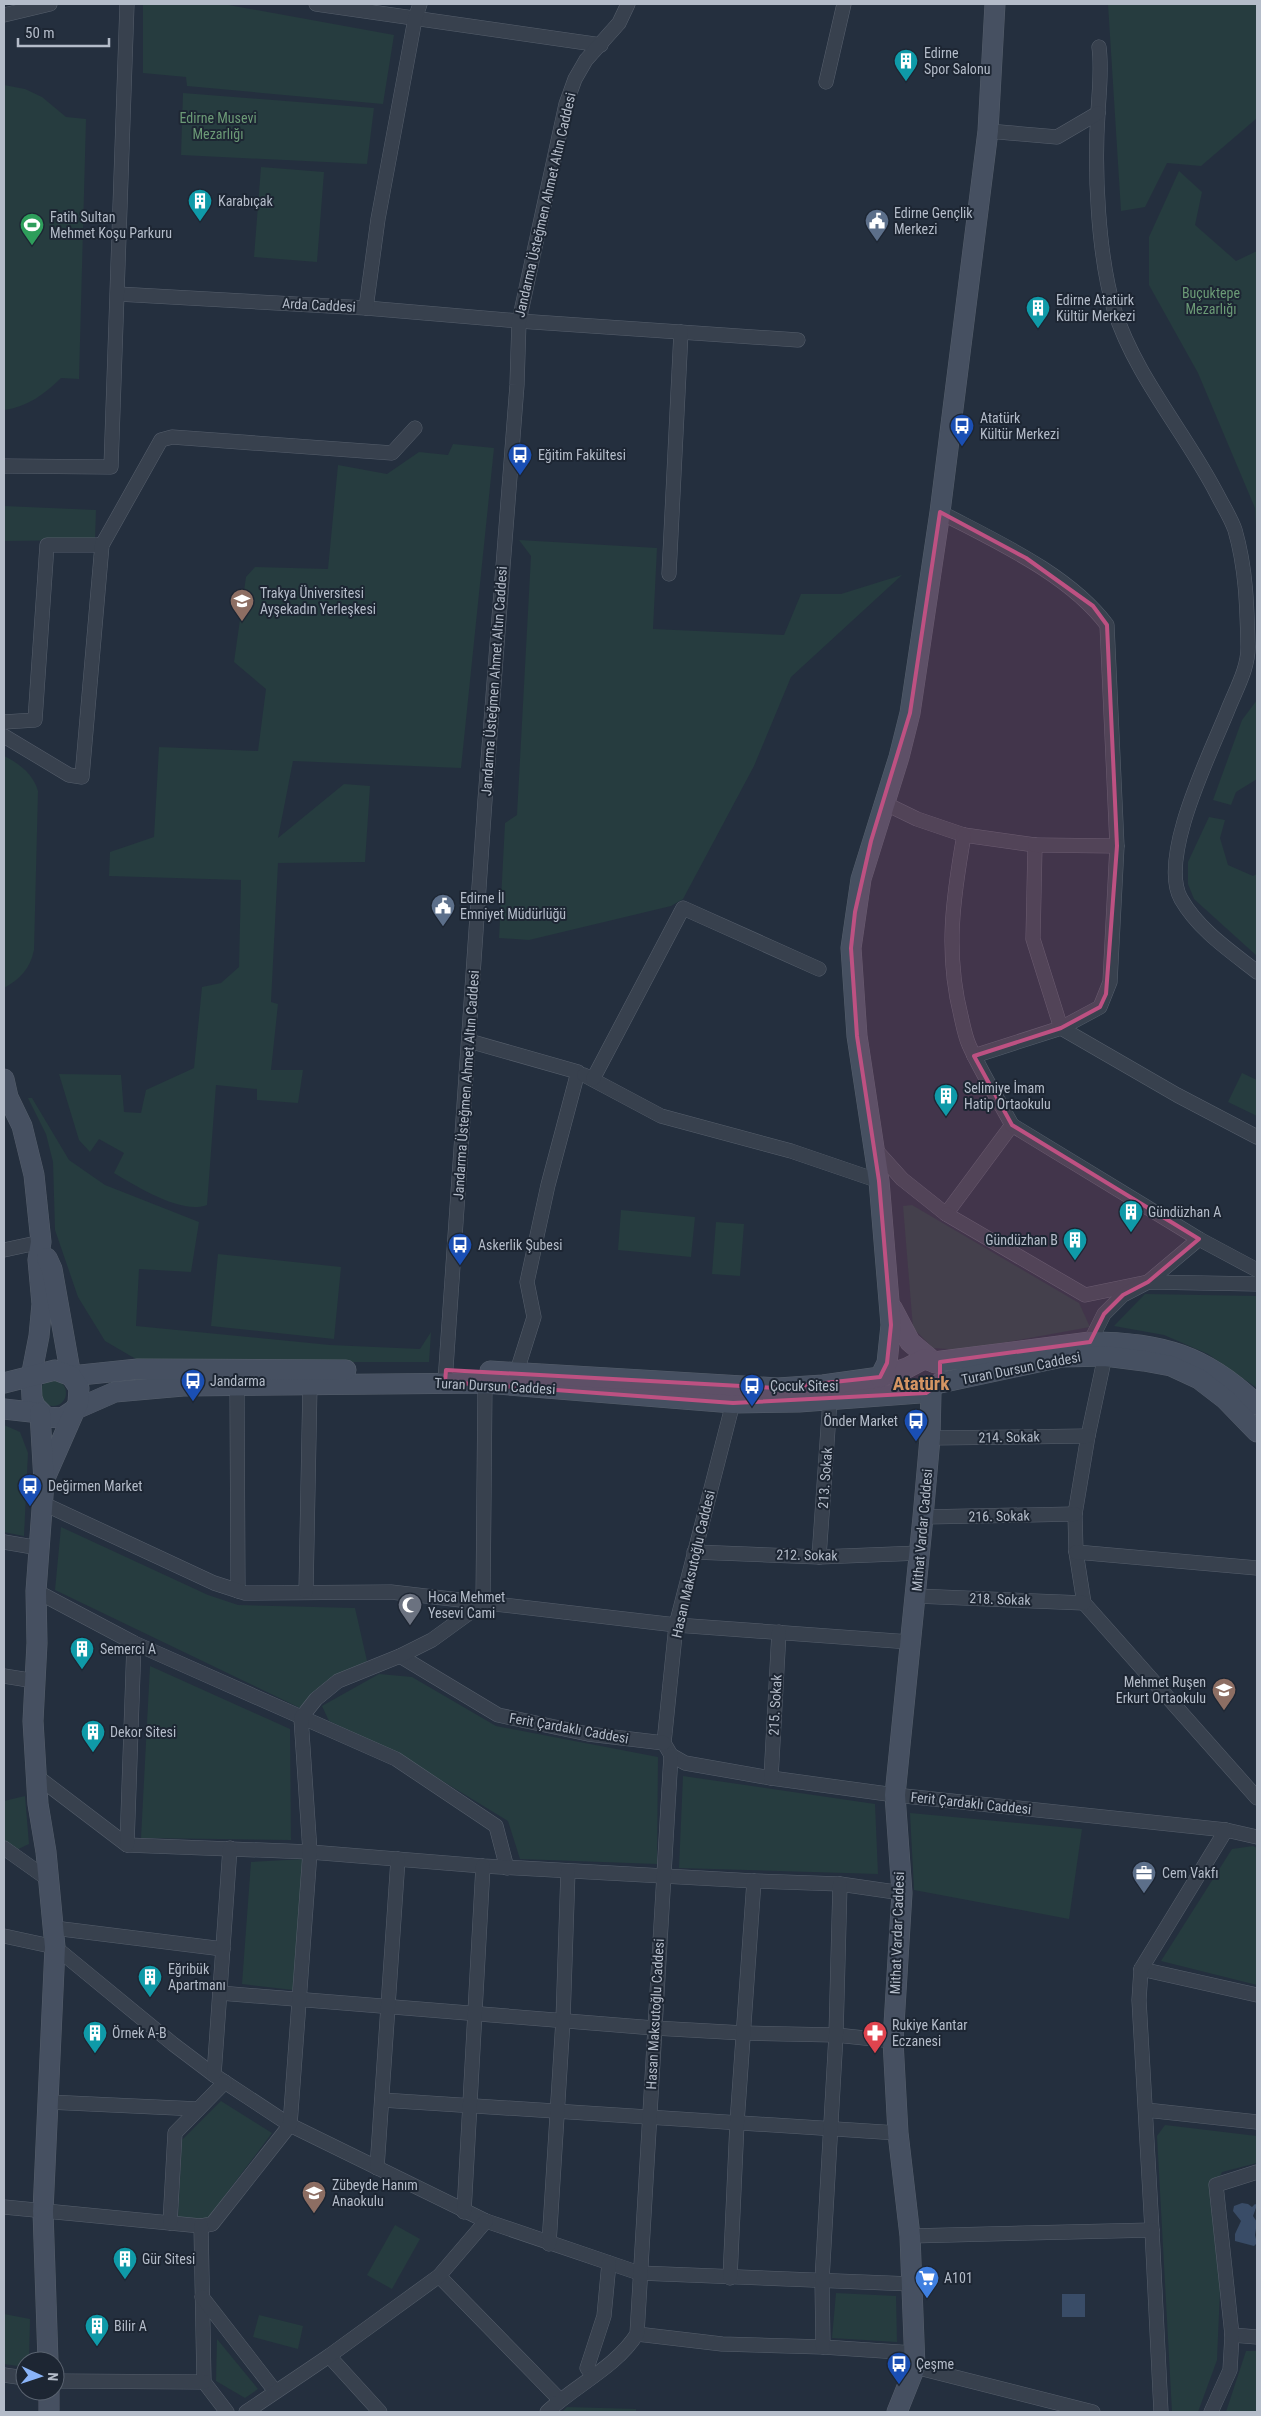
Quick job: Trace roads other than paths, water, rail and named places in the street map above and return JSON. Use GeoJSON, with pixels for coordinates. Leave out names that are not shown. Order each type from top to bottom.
{"type":"FeatureCollection","features":[{"type":"Feature","properties":{"kind":"main road"},"geometry":{"type":"LineString","coordinates":[[880,1377],[887,1364],[891,1342],[891,1306],[879,1181],[857,1036],[851,948],[861,879],[899,757],[910,712],[940,512],[988,131],[995,4]]}},
{"type":"Feature","properties":{"kind":"main road"},"geometry":{"type":"LineString","coordinates":[[5,1090],[22,1126],[30,1152],[41,1242],[52,1269],[71,1376]]}},
{"type":"Feature","properties":{"kind":"main road"},"geometry":{"type":"LineString","coordinates":[[41,1242],[38,1260],[42,1304],[39,1336],[31,1377],[32,1398],[40,1413],[44,1482],[36,1591],[37,1643],[33,1721],[35,1775],[49,1880],[54,1937],[43,2211],[48,2351]]}},
{"type":"Feature","properties":{"kind":"main road"},"geometry":{"type":"LineString","coordinates":[[891,1306],[910,1342],[934,1362],[940,1372],[930,1390],[914,1391],[908,1382],[907,1368],[891,1306]]}},
{"type":"Feature","properties":{"kind":"main road","name":"Turan Dursun Caddesi"},"geometry":{"type":"LineString","coordinates":[[934,1362],[1090,1342],[1171,1366],[1199,1379],[1225,1399],[1257,1432]]}},
{"type":"Feature","properties":{"kind":"main road"},"geometry":{"type":"LineString","coordinates":[[1109,1349],[1155,1346],[1185,1355],[1212,1369],[1245,1393],[1257,1405]]}},
{"type":"Feature","properties":{"kind":"main road","name":"Turan Dursun Caddesi"},"geometry":{"type":"LineString","coordinates":[[71,1376],[138,1370],[446,1376],[485,1383],[733,1403],[830,1400],[930,1390],[1062,1357],[1109,1349]]}},
{"type":"Feature","properties":{"kind":"main road"},"geometry":{"type":"LineString","coordinates":[[907,1368],[918,1360],[934,1362]]}},
{"type":"Feature","properties":{"kind":"main road","name":"Turan Dursun Caddesi"},"geometry":{"type":"LineString","coordinates":[[74,1410],[115,1392],[183,1386],[310,1384],[517,1371],[778,1388],[823,1385],[880,1377],[907,1368]]}},
{"type":"Feature","properties":{"kind":"main road"},"geometry":{"type":"LineString","coordinates":[[4,1383],[55,1370],[71,1376],[76,1381],[80,1396],[44,1482]]}},
{"type":"Feature","properties":{"kind":"main road","name":"Mithat Vardar Caddesi"},"geometry":{"type":"LineString","coordinates":[[897,2412],[914,2360],[910,2236],[898,2133],[893,2041],[902,1892],[895,1795],[930,1438],[930,1390]]}},
{"type":"Feature","properties":{"kind":"main road"},"geometry":{"type":"LineString","coordinates":[[4,1409],[40,1413],[46,1417],[62,1418],[74,1410]]}},
{"type":"Feature","properties":{"kind":"street"},"geometry":{"type":"LineString","coordinates":[[4,15],[50,4]]}},
{"type":"Feature","properties":{"kind":"street"},"geometry":{"type":"LineString","coordinates":[[4,466],[110,467],[118,294],[127,4]]}},
{"type":"Feature","properties":{"kind":"street"},"geometry":{"type":"LineString","coordinates":[[316,4],[415,20],[601,45]]}},
{"type":"Feature","properties":{"kind":"street"},"geometry":{"type":"LineString","coordinates":[[366,308],[378,219],[415,20],[420,4]]}},
{"type":"Feature","properties":{"kind":"street","name":"Jandarma Üsteğmen Ahmet Altın Caddesi"},"geometry":{"type":"LineString","coordinates":[[446,1376],[485,800],[517,385],[518,321],[566,104],[575,79],[586,60],[619,23],[628,4]]}},
{"type":"Feature","properties":{"kind":"street"},"geometry":{"type":"LineString","coordinates":[[826,82],[844,4]]}},
{"type":"Feature","properties":{"kind":"street"},"geometry":{"type":"LineString","coordinates":[[1100,48],[1098,208],[1104,259],[1114,307],[1127,344],[1204,470],[1234,528],[1245,573],[1249,658],[1185,818],[1176,856],[1175,883],[1181,898],[1204,930],[1257,972]]}},
{"type":"Feature","properties":{"kind":"street"},"geometry":{"type":"LineString","coordinates":[[988,131],[1057,137],[1098,113]]}},
{"type":"Feature","properties":{"kind":"street","name":"Arda Caddesi"},"geometry":{"type":"LineString","coordinates":[[118,294],[366,308],[518,321],[798,340]]}},
{"type":"Feature","properties":{"kind":"street"},"geometry":{"type":"LineString","coordinates":[[669,574],[681,332]]}},
{"type":"Feature","properties":{"kind":"street"},"geometry":{"type":"LineString","coordinates":[[4,736],[69,775],[82,777],[102,545],[161,440],[172,437],[392,453],[415,428]]}},
{"type":"Feature","properties":{"kind":"street"},"geometry":{"type":"LineString","coordinates":[[940,512],[1026,558],[1093,606],[1107,625],[1117,846],[1110,982],[1100,1007],[1061,1028],[974,1056]]}},
{"type":"Feature","properties":{"kind":"street"},"geometry":{"type":"LineString","coordinates":[[4,722],[35,720],[47,546],[102,545]]}},
{"type":"Feature","properties":{"kind":"street"},"geometry":{"type":"LineString","coordinates":[[884,803],[917,819],[964,835],[1035,845],[1117,846]]}},
{"type":"Feature","properties":{"kind":"street"},"geometry":{"type":"LineString","coordinates":[[964,835],[954,894],[951,955],[956,997],[968,1044],[1012,1125],[1199,1239],[1257,1270]]}},
{"type":"Feature","properties":{"kind":"street"},"geometry":{"type":"LineString","coordinates":[[1035,845],[1032,939],[1061,1028],[1176,1095],[1257,1137]]}},
{"type":"Feature","properties":{"kind":"street"},"geometry":{"type":"LineString","coordinates":[[593,1079],[682,908],[819,968]]}},
{"type":"Feature","properties":{"kind":"street"},"geometry":{"type":"LineString","coordinates":[[469,1041],[578,1072],[661,1116],[792,1151],[879,1181]]}},
{"type":"Feature","properties":{"kind":"street"},"geometry":{"type":"LineString","coordinates":[[517,1371],[534,1317],[527,1282],[548,1185],[578,1072]]}},
{"type":"Feature","properties":{"kind":"street"},"geometry":{"type":"LineString","coordinates":[[946,1214],[1012,1125]]}},
{"type":"Feature","properties":{"kind":"street"},"geometry":{"type":"LineString","coordinates":[[874,1147],[902,1179],[946,1214],[1085,1296],[1148,1282],[1257,1284]]}},
{"type":"Feature","properties":{"kind":"street"},"geometry":{"type":"LineString","coordinates":[[1090,1342],[1104,1314],[1123,1295],[1148,1282],[1199,1239]]}},
{"type":"Feature","properties":{"kind":"street"},"geometry":{"type":"LineString","coordinates":[[4,1250],[41,1242]]}},
{"type":"Feature","properties":{"kind":"street"},"geometry":{"type":"LineString","coordinates":[[1109,1349],[1088,1436],[1075,1514],[1076,1552],[1084,1602],[1257,1798]]}},
{"type":"Feature","properties":{"kind":"street"},"geometry":{"type":"LineString","coordinates":[[483,1604],[485,1383]]}},
{"type":"Feature","properties":{"kind":"street"},"geometry":{"type":"LineString","coordinates":[[306,1592],[310,1384]]}},
{"type":"Feature","properties":{"kind":"street"},"geometry":{"type":"LineString","coordinates":[[237,1385],[238,1591]]}},
{"type":"Feature","properties":{"kind":"street","name":"213. Sokak"},"geometry":{"type":"LineString","coordinates":[[819,1556],[830,1400]]}},
{"type":"Feature","properties":{"kind":"street","name":"Hasan Maksutoğlu Caddesi"},"geometry":{"type":"LineString","coordinates":[[664,1743],[676,1624],[733,1403]]}},
{"type":"Feature","properties":{"kind":"street","name":"214. Sokak"},"geometry":{"type":"LineString","coordinates":[[930,1438],[1088,1436]]}},
{"type":"Feature","properties":{"kind":"street"},"geometry":{"type":"LineString","coordinates":[[42,1503],[214,1583],[245,1593],[391,1592],[483,1604],[676,1624],[910,1642]]}},
{"type":"Feature","properties":{"kind":"street","name":"216. Sokak"},"geometry":{"type":"LineString","coordinates":[[923,1517],[1075,1514]]}},
{"type":"Feature","properties":{"kind":"street"},"geometry":{"type":"LineString","coordinates":[[4,1542],[39,1548]]}},
{"type":"Feature","properties":{"kind":"street","name":"212. Sokak"},"geometry":{"type":"LineString","coordinates":[[694,1552],[819,1556],[920,1553]]}},
{"type":"Feature","properties":{"kind":"street"},"geometry":{"type":"LineString","coordinates":[[1076,1552],[1257,1568]]}},
{"type":"Feature","properties":{"kind":"street"},"geometry":{"type":"LineString","coordinates":[[36,1591],[134,1643],[396,1760],[496,1826],[507,1868]]}},
{"type":"Feature","properties":{"kind":"street","name":"218. Sokak"},"geometry":{"type":"LineString","coordinates":[[916,1596],[1084,1602]]}},
{"type":"Feature","properties":{"kind":"street"},"geometry":{"type":"LineString","coordinates":[[4,2207],[202,2226],[212,2224],[290,2125],[310,1852],[301,1718],[316,1699],[338,1681],[400,1656],[432,1640],[483,1604]]}},
{"type":"Feature","properties":{"kind":"street","name":"215. Sokak"},"geometry":{"type":"LineString","coordinates":[[771,1778],[779,1632]]}},
{"type":"Feature","properties":{"kind":"street"},"geometry":{"type":"LineString","coordinates":[[127,1845],[134,1643]]}},
{"type":"Feature","properties":{"kind":"street","name":"Ferit Çardaklı Caddesi"},"geometry":{"type":"LineString","coordinates":[[400,1656],[498,1715],[588,1734],[664,1743]]}},
{"type":"Feature","properties":{"kind":"street"},"geometry":{"type":"LineString","coordinates":[[4,1676],[35,1681]]}},
{"type":"Feature","properties":{"kind":"street"},"geometry":{"type":"LineString","coordinates":[[664,1743],[672,1755]]}},
{"type":"Feature","properties":{"kind":"street","name":"Hasan Maksutoğlu Caddesi"},"geometry":{"type":"LineString","coordinates":[[637,2334],[663,1875],[672,1755]]}},
{"type":"Feature","properties":{"kind":"street","name":"Ferit Çardaklı Caddesi"},"geometry":{"type":"LineString","coordinates":[[672,1755],[686,1763],[771,1778],[895,1795],[1226,1830],[1257,1837]]}},
{"type":"Feature","properties":{"kind":"street"},"geometry":{"type":"LineString","coordinates":[[35,1775],[127,1845],[310,1852],[507,1868],[663,1875],[754,1882],[840,1884],[902,1892]]}},
{"type":"Feature","properties":{"kind":"street"},"geometry":{"type":"LineString","coordinates":[[1161,2412],[1139,2000],[1141,1969],[1226,1830]]}},
{"type":"Feature","properties":{"kind":"street"},"geometry":{"type":"LineString","coordinates":[[4,1848],[49,1880]]}},
{"type":"Feature","properties":{"kind":"street"},"geometry":{"type":"LineString","coordinates":[[170,2223],[175,2133],[198,2110],[220,2079],[220,1993],[230,1848]]}},
{"type":"Feature","properties":{"kind":"street"},"geometry":{"type":"LineString","coordinates":[[378,2168],[398,1859]]}},
{"type":"Feature","properties":{"kind":"street"},"geometry":{"type":"LineString","coordinates":[[464,2212],[483,1866]]}},
{"type":"Feature","properties":{"kind":"street"},"geometry":{"type":"LineString","coordinates":[[549,2244],[563,2020],[568,1871]]}},
{"type":"Feature","properties":{"kind":"street"},"geometry":{"type":"LineString","coordinates":[[730,2278],[737,2123],[754,1882]]}},
{"type":"Feature","properties":{"kind":"street"},"geometry":{"type":"LineString","coordinates":[[823,2347],[822,2280],[836,2035],[840,1884]]}},
{"type":"Feature","properties":{"kind":"street"},"geometry":{"type":"LineString","coordinates":[[4,1936],[54,1937],[223,1949]]}},
{"type":"Feature","properties":{"kind":"street"},"geometry":{"type":"LineString","coordinates":[[54,1937],[173,2044],[220,2079],[290,2125],[464,2212],[486,2221],[549,2244],[640,2273],[912,2284]]}},
{"type":"Feature","properties":{"kind":"street"},"geometry":{"type":"LineString","coordinates":[[1141,1969],[1257,1995]]}},
{"type":"Feature","properties":{"kind":"street"},"geometry":{"type":"LineString","coordinates":[[220,1993],[300,2001],[654,2028],[744,2033],[836,2035],[893,2041]]}},
{"type":"Feature","properties":{"kind":"street"},"geometry":{"type":"LineString","coordinates":[[382,2100],[898,2133]]}},
{"type":"Feature","properties":{"kind":"street"},"geometry":{"type":"LineString","coordinates":[[48,2102],[198,2110]]}},
{"type":"Feature","properties":{"kind":"street"},"geometry":{"type":"LineString","coordinates":[[1146,2110],[1257,2122]]}},
{"type":"Feature","properties":{"kind":"street"},"geometry":{"type":"LineString","coordinates":[[1211,2412],[1230,2370],[1232,2335],[1216,2185],[1257,2172]]}},
{"type":"Feature","properties":{"kind":"street"},"geometry":{"type":"LineString","coordinates":[[246,2412],[329,2356],[438,2276],[486,2221]]}},
{"type":"Feature","properties":{"kind":"street"},"geometry":{"type":"LineString","coordinates":[[202,2226],[204,2382],[227,2412]]}},
{"type":"Feature","properties":{"kind":"street"},"geometry":{"type":"LineString","coordinates":[[910,2236],[1152,2230]]}},
{"type":"Feature","properties":{"kind":"street"},"geometry":{"type":"LineString","coordinates":[[593,2376],[587,2368],[604,2316],[609,2263]]}},
{"type":"Feature","properties":{"kind":"street"},"geometry":{"type":"LineString","coordinates":[[438,2276],[560,2400]]}},
{"type":"Feature","properties":{"kind":"street"},"geometry":{"type":"LineString","coordinates":[[202,2297],[275,2391]]}},
{"type":"Feature","properties":{"kind":"street"},"geometry":{"type":"LineString","coordinates":[[547,2412],[627,2349],[637,2334],[722,2344],[823,2347],[914,2360],[1059,2408],[1093,2412]]}},
{"type":"Feature","properties":{"kind":"street"},"geometry":{"type":"LineString","coordinates":[[1232,2335],[1257,2337]]}},
{"type":"Feature","properties":{"kind":"street"},"geometry":{"type":"LineString","coordinates":[[329,2356],[380,2412]]}},
{"type":"Feature","properties":{"kind":"street"},"geometry":{"type":"LineString","coordinates":[[65,2382],[204,2382]]}},
{"type":"Feature","properties":{"kind":"water"},"geometry":{"type":"Polygon","coordinates":[[[1242,2203],[1252,2207],[1255,2204],[1257,2205],[1253,2216],[1257,2222],[1255,2235],[1257,2243],[1254,2246],[1235,2241],[1235,2234],[1241,2221],[1233,2211],[1234,2206],[1242,2203]]]}},
{"type":"Feature","properties":{"kind":"water"},"geometry":{"type":"Polygon","coordinates":[[[1062,2294],[1085,2294],[1085,2317],[1062,2317],[1062,2294]]]}},
{"type":"Feature","properties":{"kind":"place","name":"Edirne Spor Salonu"},"geometry":{"type":"Point","coordinates":[906,82]}},
{"type":"Feature","properties":{"kind":"place","name":"Karabıçak"},"geometry":{"type":"Point","coordinates":[200,222]}},
{"type":"Feature","properties":{"kind":"place","name":"Edirne Gençlik Merkezi"},"geometry":{"type":"Point","coordinates":[877,242]}},
{"type":"Feature","properties":{"kind":"place","name":"Fatih Sultan Mehmet Koşu Parkuru"},"geometry":{"type":"Point","coordinates":[32,246]}},
{"type":"Feature","properties":{"kind":"place","name":"Edirne Atatürk Kültür Merkezi"},"geometry":{"type":"Point","coordinates":[1038,329]}},
{"type":"Feature","properties":{"kind":"place","name":"Atatürk Kültür Merkezi"},"geometry":{"type":"Point","coordinates":[962,447]}},
{"type":"Feature","properties":{"kind":"place","name":"Eğitim Fakültesi"},"geometry":{"type":"Point","coordinates":[520,476]}},
{"type":"Feature","properties":{"kind":"place","name":"Trakya Üniversitesi Ayşekadın Yerleşkesi"},"geometry":{"type":"Point","coordinates":[242,622]}},
{"type":"Feature","properties":{"kind":"place","name":"Edirne İl Emniyet Müdürlüğü"},"geometry":{"type":"Point","coordinates":[443,927]}},
{"type":"Feature","properties":{"kind":"place","name":"Selimiye İmam Hatip Ortaokulu"},"geometry":{"type":"Point","coordinates":[946,1117]}},
{"type":"Feature","properties":{"kind":"place","name":"Gündüzhan A"},"geometry":{"type":"Point","coordinates":[1131,1233]}},
{"type":"Feature","properties":{"kind":"place","name":"Gündüzhan B"},"geometry":{"type":"Point","coordinates":[1075,1261]}},
{"type":"Feature","properties":{"kind":"place","name":"Askerlik Şubesi"},"geometry":{"type":"Point","coordinates":[460,1266]}},
{"type":"Feature","properties":{"kind":"place","name":"Jandarma"},"geometry":{"type":"Point","coordinates":[193,1402]}},
{"type":"Feature","properties":{"kind":"place","name":"Çocuk Sitesi"},"geometry":{"type":"Point","coordinates":[752,1407]}},
{"type":"Feature","properties":{"kind":"place","name":"Önder Market"},"geometry":{"type":"Point","coordinates":[916,1442]}},
{"type":"Feature","properties":{"kind":"place","name":"Değirmen Market"},"geometry":{"type":"Point","coordinates":[30,1507]}},
{"type":"Feature","properties":{"kind":"place","name":"Hoca Mehmet Yesevi Cami"},"geometry":{"type":"Point","coordinates":[410,1626]}},
{"type":"Feature","properties":{"kind":"place","name":"Semerci A"},"geometry":{"type":"Point","coordinates":[82,1670]}},
{"type":"Feature","properties":{"kind":"place","name":"Mehmet Ruşen Erkurt Ortaokulu"},"geometry":{"type":"Point","coordinates":[1224,1711]}},
{"type":"Feature","properties":{"kind":"place","name":"Dekor Sitesi"},"geometry":{"type":"Point","coordinates":[93,1753]}},
{"type":"Feature","properties":{"kind":"place","name":"Cem Vakfı"},"geometry":{"type":"Point","coordinates":[1144,1894]}},
{"type":"Feature","properties":{"kind":"place","name":"Eğribük Apartmanı"},"geometry":{"type":"Point","coordinates":[150,1998]}},
{"type":"Feature","properties":{"kind":"place","name":"Örnek A-B"},"geometry":{"type":"Point","coordinates":[95,2054]}},
{"type":"Feature","properties":{"kind":"place","name":"Rukiye Kantar Eczanesi"},"geometry":{"type":"Point","coordinates":[875,2054]}},
{"type":"Feature","properties":{"kind":"place","name":"Zübeyde Hanım Anaokulu"},"geometry":{"type":"Point","coordinates":[314,2214]}},
{"type":"Feature","properties":{"kind":"place","name":"Gür Sitesi"},"geometry":{"type":"Point","coordinates":[125,2280]}},
{"type":"Feature","properties":{"kind":"place","name":"A101"},"geometry":{"type":"Point","coordinates":[927,2299]}},
{"type":"Feature","properties":{"kind":"place","name":"Bilir A"},"geometry":{"type":"Point","coordinates":[97,2347]}},
{"type":"Feature","properties":{"kind":"place","name":"Çeşme"},"geometry":{"type":"Point","coordinates":[899,2385]}},
{"type":"Feature","properties":{"kind":"district","name":"Atatürk"},"geometry":{"type":"Point","coordinates":[921,1383]}},
{"type":"Feature","properties":{"kind":"park label","name":"Edirne Musevi Mezarlığı"},"geometry":{"type":"Point","coordinates":[218,126]}},
{"type":"Feature","properties":{"kind":"park label","name":"Buçuktepe Mezarlığı"},"geometry":{"type":"Point","coordinates":[1211,302]}}]}
